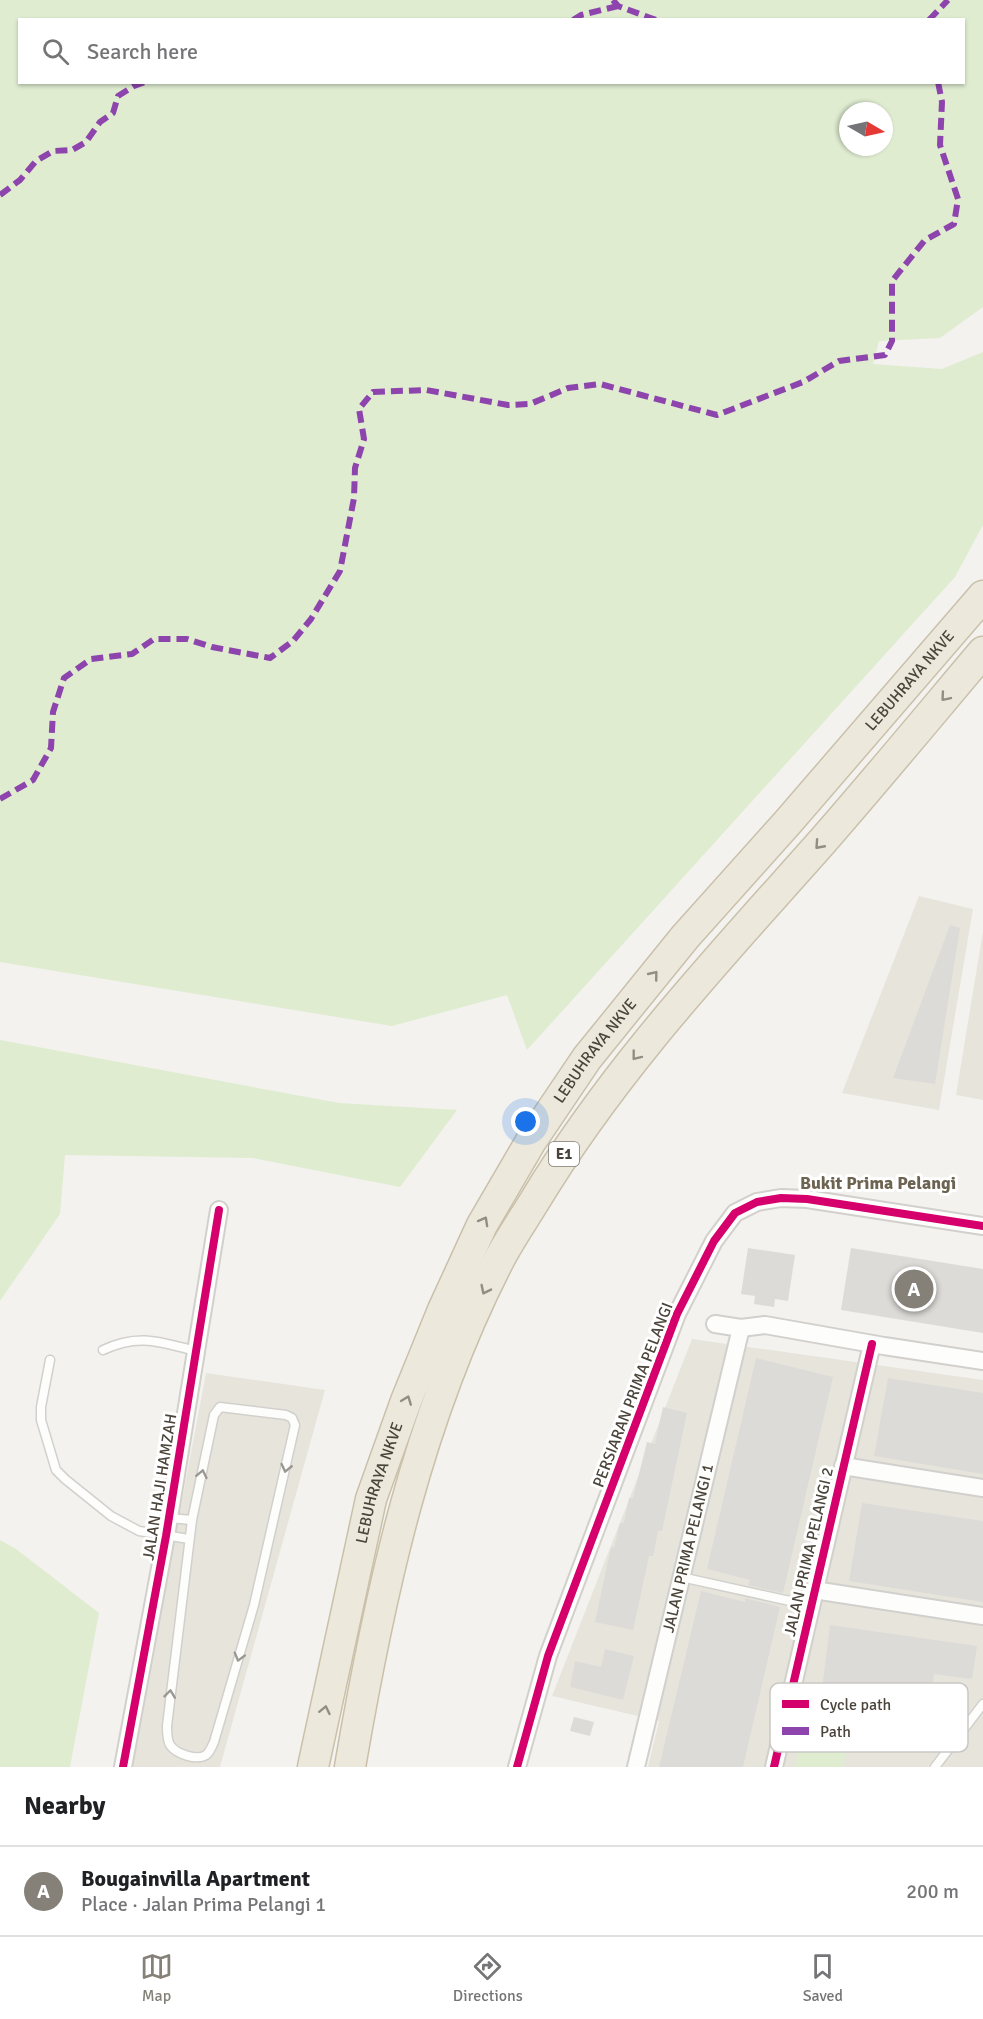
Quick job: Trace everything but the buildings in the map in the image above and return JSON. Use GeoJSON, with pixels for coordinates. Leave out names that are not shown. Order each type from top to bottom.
{"type":"FeatureCollection","features":[{"type":"Feature","properties":{"kind":"highway","name":"LEBUHRAYA NKVE"},"geometry":{"type":"LineString","coordinates":[[313,1767],[371,1499],[410,1391],[482,1225],[531,1141],[587,1058],[685,937],[788,822],[983,596]]}},
{"type":"Feature","properties":{"kind":"highway","name":"LEBUHRAYA NKVE"},"geometry":{"type":"LineString","coordinates":[[350,1767],[403,1512],[434,1414],[457,1352],[501,1256],[558,1162],[665,1018],[823,840],[983,652]]}},
{"type":"Feature","properties":{"kind":"street","name":"PERSIARAN PRIMA PELANGI"},"geometry":{"type":"LineString","coordinates":[[517,1767],[548,1656],[677,1314],[714,1241],[735,1213],[757,1202],[781,1198],[807,1199],[983,1226]]}},
{"type":"Feature","properties":{"kind":"street","name":"JALAN HAJI HAMZAH"},"geometry":{"type":"LineString","coordinates":[[123,1767],[166,1536],[219,1210]]}},
{"type":"Feature","properties":{"kind":"street"},"geometry":{"type":"LineString","coordinates":[[715,1324],[741,1328],[765,1325],[983,1361]]}},
{"type":"Feature","properties":{"kind":"street","name":"JALAN PRIMA PELANGI 1"},"geometry":{"type":"LineString","coordinates":[[636,1767],[741,1328]]}},
{"type":"Feature","properties":{"kind":"street","name":"JALAN PRIMA PELANGI 2"},"geometry":{"type":"LineString","coordinates":[[794,1683],[872,1344]]}},
{"type":"Feature","properties":{"kind":"street"},"geometry":{"type":"LineString","coordinates":[[843,1466],[983,1488]]}},
{"type":"Feature","properties":{"kind":"street"},"geometry":{"type":"LineString","coordinates":[[814,1590],[983,1616]]}},
{"type":"Feature","properties":{"kind":"street","name":"JALAN PRIMA PELANGI 2"},"geometry":{"type":"LineString","coordinates":[[774,1767],[778,1752]]}},
{"type":"Feature","properties":{"kind":"lane"},"geometry":{"type":"LineString","coordinates":[[103,1350],[116,1344],[140,1339],[196,1351]]}},
{"type":"Feature","properties":{"kind":"lane"},"geometry":{"type":"LineString","coordinates":[[50,1360],[41,1407],[41,1420],[56,1470],[111,1516],[139,1531],[189,1539]]}},
{"type":"Feature","properties":{"kind":"lane"},"geometry":{"type":"LineString","coordinates":[[220,1407],[286,1415],[292,1418],[295,1425],[254,1605],[214,1742],[204,1756],[184,1754],[174,1750],[169,1743],[166,1726],[189,1539],[214,1415],[220,1407]]}},
{"type":"Feature","properties":{"kind":"lane"},"geometry":{"type":"LineString","coordinates":[[169,1518],[192,1520]]}},
{"type":"Feature","properties":{"kind":"lane"},"geometry":{"type":"LineString","coordinates":[[681,1577],[790,1601],[814,1590]]}},
{"type":"Feature","properties":{"kind":"lane"},"geometry":{"type":"LineString","coordinates":[[968,1724],[983,1704]]}},
{"type":"Feature","properties":{"kind":"lane"},"geometry":{"type":"LineString","coordinates":[[935,1767],[946,1752]]}},
{"type":"Feature","properties":{"kind":"shaded area"},"geometry":{"type":"Polygon","coordinates":[[[919,896],[973,909],[939,1110],[842,1093],[919,896]]]}},
{"type":"Feature","properties":{"kind":"shaded area"},"geometry":{"type":"Polygon","coordinates":[[[983,931],[983,1100],[956,1095],[983,931]]]}},
{"type":"Feature","properties":{"kind":"shaded area"},"geometry":{"type":"Polygon","coordinates":[[[692,1339],[983,1380],[983,1767],[648,1767],[659,1721],[552,1696],[692,1339]]]}},
{"type":"Feature","properties":{"kind":"shaded area"},"geometry":{"type":"Polygon","coordinates":[[[206,1373],[325,1390],[220,1767],[132,1767],[206,1373]]]}},
{"type":"Feature","properties":{"kind":"green space"},"geometry":{"type":"Polygon","coordinates":[[[0,0],[983,0],[983,307],[940,338],[879,341],[873,364],[942,369],[983,352],[983,525],[955,577],[527,1050],[507,995],[392,1026],[0,962],[0,0]]]}},
{"type":"Feature","properties":{"kind":"green space"},"geometry":{"type":"Polygon","coordinates":[[[0,1040],[339,1103],[457,1110],[400,1187],[253,1158],[65,1155],[60,1214],[0,1301],[0,1040]]]}},
{"type":"Feature","properties":{"kind":"green space"},"geometry":{"type":"Polygon","coordinates":[[[0,1540],[16,1549],[99,1613],[70,1767],[0,1767],[0,1540]]]}},
{"type":"Feature","properties":{"kind":"green space"},"geometry":{"type":"Polygon","coordinates":[[[798,1752],[846,1752],[843,1767],[794,1767],[798,1752]]]}},
{"type":"Feature","properties":{"kind":"marked path"},"geometry":{"type":"LineString","coordinates":[[613,0],[618,6],[651,18]]}},
{"type":"Feature","properties":{"kind":"marked path"},"geometry":{"type":"LineString","coordinates":[[931,18],[948,0]]}},
{"type":"Feature","properties":{"kind":"marked path"},"geometry":{"type":"LineString","coordinates":[[576,18],[618,6]]}},
{"type":"Feature","properties":{"kind":"marked path"},"geometry":{"type":"LineString","coordinates":[[0,195],[20,180],[36,161],[53,151],[72,150],[86,142],[100,122],[113,113],[118,96],[140,84]]}},
{"type":"Feature","properties":{"kind":"marked path"},"geometry":{"type":"LineString","coordinates":[[0,799],[33,780],[51,748],[53,712],[64,678],[91,659],[132,654],[154,639],[187,639],[212,647],[270,658],[293,641],[311,619],[340,571],[354,498],[355,468],[364,439],[359,409],[373,392],[426,390],[508,405],[530,404],[568,388],[600,384],[717,415],[803,382],[839,361],[885,355],[892,341],[892,281],[925,240],[954,224],[958,199],[940,145],[942,102],[938,84]]}},
{"type":"Feature","properties":{"kind":"cycle path"},"geometry":{"type":"LineString","coordinates":[[517,1767],[548,1656],[677,1314],[714,1241],[735,1213],[757,1202],[781,1198],[807,1199],[983,1226]]}},
{"type":"Feature","properties":{"kind":"cycle path"},"geometry":{"type":"LineString","coordinates":[[123,1767],[166,1536],[219,1210]]}},
{"type":"Feature","properties":{"kind":"cycle path"},"geometry":{"type":"LineString","coordinates":[[793,1683],[872,1344]]}},
{"type":"Feature","properties":{"kind":"cycle path"},"geometry":{"type":"LineString","coordinates":[[774,1767],[777,1752]]}},
{"type":"Feature","properties":{"kind":"place","name":"Bougainvilla Apartment"},"geometry":{"type":"Point","coordinates":[914,1289]}},
{"type":"Feature","properties":{"kind":"district","name":"Bukit Prima Pelangi"},"geometry":{"type":"Point","coordinates":[878,1183]}}]}
